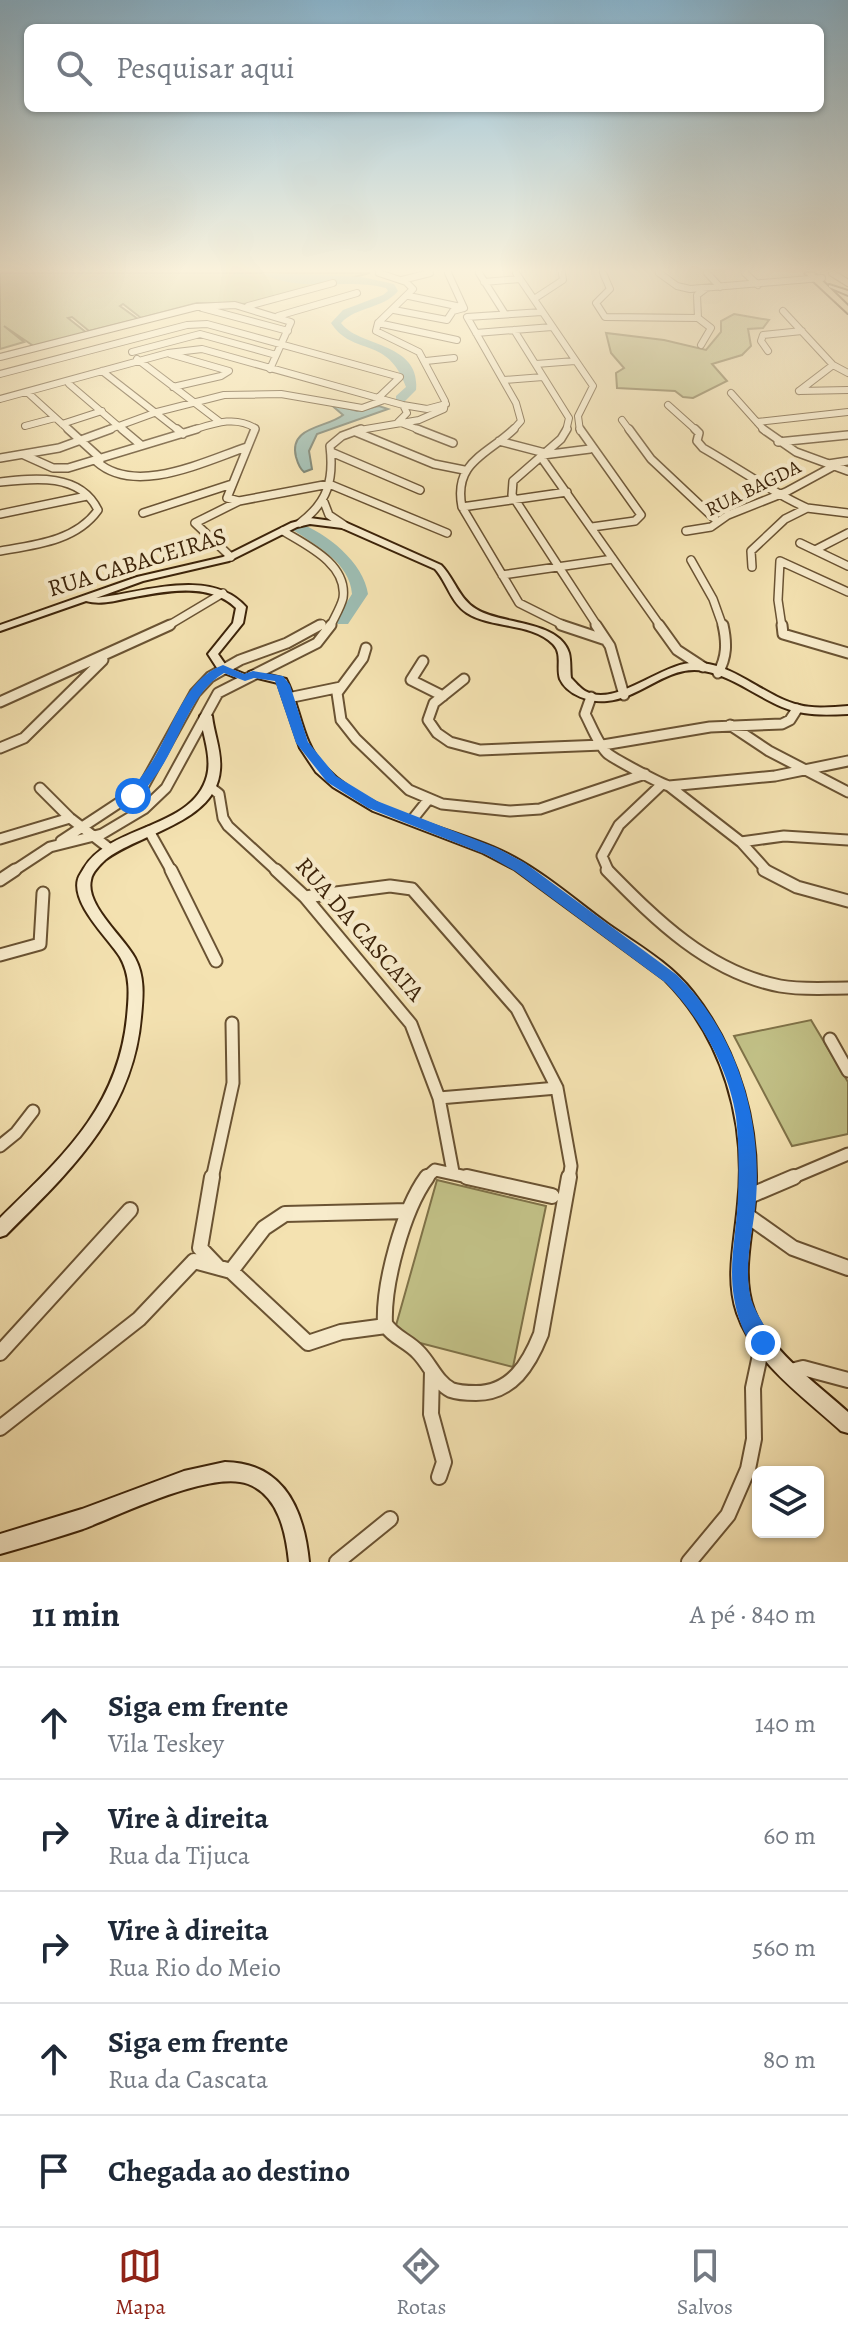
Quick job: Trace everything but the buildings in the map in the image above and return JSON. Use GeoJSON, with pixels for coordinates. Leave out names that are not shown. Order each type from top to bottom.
{"type":"FeatureCollection","features":[{"type":"Feature","properties":{"kind":"main road","name":"RUA CABACEIRAS"},"geometry":{"type":"LineString","coordinates":[[0,628],[52,608],[88,599],[94,593],[231,557],[300,523],[320,521],[344,525],[438,567],[447,576],[459,600],[476,614],[551,637],[561,647],[566,679],[578,691],[591,697]]}},
{"type":"Feature","properties":{"kind":"main road"},"geometry":{"type":"LineString","coordinates":[[88,599],[97,601],[186,588],[223,593],[237,602],[241,613],[238,623],[214,649],[214,659],[223,669],[249,676],[279,678],[296,730],[321,769],[359,798],[492,852],[520,867],[642,955],[686,994],[723,1051],[739,1094],[744,1118],[746,1206],[740,1258],[741,1296],[752,1327],[763,1343],[848,1424]]}},
{"type":"Feature","properties":{"kind":"main road"},"geometry":{"type":"LineString","coordinates":[[591,697],[624,695],[670,671],[703,667],[797,709],[848,710]]}},
{"type":"Feature","properties":{"kind":"main road"},"geometry":{"type":"LineString","coordinates":[[0,1229],[91,1136],[105,1113],[131,1045],[135,973],[97,917],[83,888],[87,870],[110,849],[177,818],[210,787],[214,766],[206,716]]}},
{"type":"Feature","properties":{"kind":"main road"},"geometry":{"type":"LineString","coordinates":[[0,1544],[78,1521],[215,1472],[239,1471],[268,1485],[283,1502],[291,1520],[299,1562]]}},
{"type":"Feature","properties":{"kind":"street"},"geometry":{"type":"LineString","coordinates":[[0,357],[44,346]]}},
{"type":"Feature","properties":{"kind":"street"},"geometry":{"type":"LineString","coordinates":[[0,374],[105,346]]}},
{"type":"Feature","properties":{"kind":"street"},"geometry":{"type":"LineString","coordinates":[[133,346],[132,356],[220,422]]}},
{"type":"Feature","properties":{"kind":"street"},"geometry":{"type":"LineString","coordinates":[[132,352],[155,346]]}},
{"type":"Feature","properties":{"kind":"street"},"geometry":{"type":"LineString","coordinates":[[243,346],[276,355]]}},
{"type":"Feature","properties":{"kind":"street"},"geometry":{"type":"LineString","coordinates":[[270,369],[281,346]]}},
{"type":"Feature","properties":{"kind":"street"},"geometry":{"type":"LineString","coordinates":[[0,458],[81,442],[157,412],[240,393],[301,395],[362,408],[381,399],[399,376],[296,346]]}},
{"type":"Feature","properties":{"kind":"street"},"geometry":{"type":"LineString","coordinates":[[407,346],[426,361],[446,404]]}},
{"type":"Feature","properties":{"kind":"street"},"geometry":{"type":"LineString","coordinates":[[484,346],[519,410],[521,421],[464,470],[458,490],[462,507],[519,603],[535,614],[606,640]]}},
{"type":"Feature","properties":{"kind":"street"},"geometry":{"type":"LineString","coordinates":[[524,346],[569,418],[567,430],[513,481],[511,491],[606,640],[624,695]]}},
{"type":"Feature","properties":{"kind":"street"},"geometry":{"type":"LineString","coordinates":[[565,346],[593,386],[578,416],[580,433],[641,518],[592,527]]}},
{"type":"Feature","properties":{"kind":"street"},"geometry":{"type":"LineString","coordinates":[[764,346],[768,351]]}},
{"type":"Feature","properties":{"kind":"street"},"geometry":{"type":"LineString","coordinates":[[816,346],[833,365],[848,373]]}},
{"type":"Feature","properties":{"kind":"street"},"geometry":{"type":"LineString","coordinates":[[0,399],[168,353],[202,349],[403,405],[423,409],[446,404]]}},
{"type":"Feature","properties":{"kind":"street"},"geometry":{"type":"LineString","coordinates":[[168,353],[229,371],[221,376],[173,387]]}},
{"type":"Feature","properties":{"kind":"street"},"geometry":{"type":"LineString","coordinates":[[426,361],[454,358]]}},
{"type":"Feature","properties":{"kind":"street"},"geometry":{"type":"LineString","coordinates":[[536,364],[575,361]]}},
{"type":"Feature","properties":{"kind":"street"},"geometry":{"type":"LineString","coordinates":[[833,365],[799,391],[848,390]]}},
{"type":"Feature","properties":{"kind":"street"},"geometry":{"type":"LineString","coordinates":[[102,371],[183,434]]}},
{"type":"Feature","properties":{"kind":"street"},"geometry":{"type":"LineString","coordinates":[[221,376],[240,393]]}},
{"type":"Feature","properties":{"kind":"street"},"geometry":{"type":"LineString","coordinates":[[504,380],[543,377]]}},
{"type":"Feature","properties":{"kind":"street"},"geometry":{"type":"LineString","coordinates":[[69,384],[141,445]]}},
{"type":"Feature","properties":{"kind":"street"},"geometry":{"type":"LineString","coordinates":[[27,392],[101,459]]}},
{"type":"Feature","properties":{"kind":"street"},"geometry":{"type":"LineString","coordinates":[[731,393],[746,415],[778,442],[823,465],[848,471]]}},
{"type":"Feature","properties":{"kind":"street"},"geometry":{"type":"LineString","coordinates":[[300,523],[324,502],[334,468],[332,443],[356,432],[437,415],[446,404]]}},
{"type":"Feature","properties":{"kind":"street"},"geometry":{"type":"LineString","coordinates":[[398,422],[407,413],[403,405]]}},
{"type":"Feature","properties":{"kind":"street"},"geometry":{"type":"LineString","coordinates":[[668,405],[680,412],[699,433],[697,441],[703,448],[755,477],[778,495],[807,508],[848,513]]}},
{"type":"Feature","properties":{"kind":"street"},"geometry":{"type":"LineString","coordinates":[[62,424],[102,411]]}},
{"type":"Feature","properties":{"kind":"street"},"geometry":{"type":"LineString","coordinates":[[757,422],[848,412]]}},
{"type":"Feature","properties":{"kind":"street"},"geometry":{"type":"LineString","coordinates":[[25,426],[55,418]]}},
{"type":"Feature","properties":{"kind":"street"},"geometry":{"type":"LineString","coordinates":[[22,453],[63,469],[236,419],[255,428],[227,500],[239,501],[329,484],[447,533]]}},
{"type":"Feature","properties":{"kind":"street"},"geometry":{"type":"LineString","coordinates":[[622,420],[651,459],[717,521]]}},
{"type":"Feature","properties":{"kind":"street"},"geometry":{"type":"LineString","coordinates":[[398,422],[453,443]]}},
{"type":"Feature","properties":{"kind":"street"},"geometry":{"type":"LineString","coordinates":[[356,432],[434,464],[464,470]]}},
{"type":"Feature","properties":{"kind":"street"},"geometry":{"type":"LineString","coordinates":[[778,442],[848,435]]}},
{"type":"Feature","properties":{"kind":"street"},"geometry":{"type":"LineString","coordinates":[[499,441],[543,455],[590,449]]}},
{"type":"Feature","properties":{"kind":"street"},"geometry":{"type":"LineString","coordinates":[[101,459],[98,465],[108,473],[137,478],[247,447]]}},
{"type":"Feature","properties":{"kind":"street"},"geometry":{"type":"LineString","coordinates":[[331,452],[420,490]]}},
{"type":"Feature","properties":{"kind":"street"},"geometry":{"type":"LineString","coordinates":[[543,455],[677,650],[703,667]]}},
{"type":"Feature","properties":{"kind":"street"},"geometry":{"type":"LineString","coordinates":[[823,465],[848,461]]}},
{"type":"Feature","properties":{"kind":"street","name":"RUA BAGDA"},"geometry":{"type":"LineString","coordinates":[[686,531],[711,527],[717,521],[832,467]]}},
{"type":"Feature","properties":{"kind":"street"},"geometry":{"type":"LineString","coordinates":[[0,482],[54,479],[71,485],[87,496],[98,510],[83,526],[44,542],[0,551]]}},
{"type":"Feature","properties":{"kind":"street"},"geometry":{"type":"LineString","coordinates":[[143,513],[232,484]]}},
{"type":"Feature","properties":{"kind":"street"},"geometry":{"type":"LineString","coordinates":[[462,507],[567,492]]}},
{"type":"Feature","properties":{"kind":"street"},"geometry":{"type":"LineString","coordinates":[[0,514],[87,496]]}},
{"type":"Feature","properties":{"kind":"street"},"geometry":{"type":"LineString","coordinates":[[231,557],[195,523],[239,501]]}},
{"type":"Feature","properties":{"kind":"street"},"geometry":{"type":"LineString","coordinates":[[324,502],[329,515],[344,525]]}},
{"type":"Feature","properties":{"kind":"street"},"geometry":{"type":"LineString","coordinates":[[752,567],[751,551],[785,519],[807,508]]}},
{"type":"Feature","properties":{"kind":"street"},"geometry":{"type":"LineString","coordinates":[[50,847],[94,837],[126,820],[157,797],[166,788],[218,693],[317,643],[330,628],[343,597],[344,586],[334,567],[283,531]]}},
{"type":"Feature","properties":{"kind":"street"},"geometry":{"type":"LineString","coordinates":[[815,550],[848,533]]}},
{"type":"Feature","properties":{"kind":"street"},"geometry":{"type":"LineString","coordinates":[[800,543],[847,564]]}},
{"type":"Feature","properties":{"kind":"street"},"geometry":{"type":"LineString","coordinates":[[502,575],[613,559]]}},
{"type":"Feature","properties":{"kind":"street"},"geometry":{"type":"LineString","coordinates":[[691,560],[705,578],[721,613],[725,658],[718,673]]}},
{"type":"Feature","properties":{"kind":"street"},"geometry":{"type":"LineString","coordinates":[[848,592],[780,561],[778,600],[783,634],[848,653]]}},
{"type":"Feature","properties":{"kind":"street"},"geometry":{"type":"LineString","coordinates":[[0,702],[153,635],[223,593]]}},
{"type":"Feature","properties":{"kind":"street"},"geometry":{"type":"LineString","coordinates":[[0,880],[143,787],[195,693],[210,677],[296,639],[322,624]]}},
{"type":"Feature","properties":{"kind":"street"},"geometry":{"type":"LineString","coordinates":[[366,648],[363,658],[337,693],[339,714],[345,726],[400,783],[428,800],[455,806],[526,811],[554,806],[645,774]]}},
{"type":"Feature","properties":{"kind":"street"},"geometry":{"type":"LineString","coordinates":[[0,748],[24,738],[105,658]]}},
{"type":"Feature","properties":{"kind":"street"},"geometry":{"type":"LineString","coordinates":[[423,661],[411,680],[443,696]]}},
{"type":"Feature","properties":{"kind":"street"},"geometry":{"type":"LineString","coordinates":[[464,679],[430,709],[428,720],[447,741],[467,749],[603,745],[730,725],[782,724],[790,720],[797,709]]}},
{"type":"Feature","properties":{"kind":"street"},"geometry":{"type":"LineString","coordinates":[[288,698],[341,687]]}},
{"type":"Feature","properties":{"kind":"street"},"geometry":{"type":"LineString","coordinates":[[591,697],[585,714],[607,753],[664,786],[741,842],[764,870],[779,879],[848,901]]}},
{"type":"Feature","properties":{"kind":"street"},"geometry":{"type":"LineString","coordinates":[[730,725],[848,792]]}},
{"type":"Feature","properties":{"kind":"street"},"geometry":{"type":"LineString","coordinates":[[848,761],[761,778],[664,786],[622,819],[611,833],[602,856],[607,870],[694,949],[723,966],[777,985],[848,988]]}},
{"type":"Feature","properties":{"kind":"street","name":"RUA DA CASCATA"},"geometry":{"type":"LineString","coordinates":[[210,787],[219,794],[223,818],[228,826],[305,897],[411,1024],[439,1098],[453,1172]]}},
{"type":"Feature","properties":{"kind":"street"},"geometry":{"type":"LineString","coordinates":[[40,788],[70,818],[110,849]]}},
{"type":"Feature","properties":{"kind":"street"},"geometry":{"type":"LineString","coordinates":[[412,820],[428,800]]}},
{"type":"Feature","properties":{"kind":"street"},"geometry":{"type":"LineString","coordinates":[[0,839],[70,818]]}},
{"type":"Feature","properties":{"kind":"street"},"geometry":{"type":"LineString","coordinates":[[149,831],[195,914],[216,961]]}},
{"type":"Feature","properties":{"kind":"street"},"geometry":{"type":"LineString","coordinates":[[741,842],[784,836],[848,840]]}},
{"type":"Feature","properties":{"kind":"street"},"geometry":{"type":"LineString","coordinates":[[305,897],[390,886],[412,889],[517,1009],[557,1088],[570,1146],[570,1181],[541,1334],[531,1359],[517,1379],[497,1390],[478,1394],[456,1392],[432,1371],[413,1347],[393,1336],[386,1326],[384,1306],[408,1211],[431,1171],[453,1172],[552,1196]]}},
{"type":"Feature","properties":{"kind":"street"},"geometry":{"type":"LineString","coordinates":[[0,955],[40,944],[43,893]]}},
{"type":"Feature","properties":{"kind":"street"},"geometry":{"type":"LineString","coordinates":[[232,1023],[233,1083],[217,1150],[200,1248],[298,1338],[308,1343],[341,1332],[386,1326]]}},
{"type":"Feature","properties":{"kind":"street"},"geometry":{"type":"LineString","coordinates":[[830,1039],[848,1071]]}},
{"type":"Feature","properties":{"kind":"street"},"geometry":{"type":"LineString","coordinates":[[439,1098],[557,1088]]}},
{"type":"Feature","properties":{"kind":"street"},"geometry":{"type":"LineString","coordinates":[[0,1146],[16,1133],[33,1111]]}},
{"type":"Feature","properties":{"kind":"street"},"geometry":{"type":"LineString","coordinates":[[848,1154],[746,1206],[786,1246],[827,1264],[848,1268]]}},
{"type":"Feature","properties":{"kind":"street"},"geometry":{"type":"LineString","coordinates":[[0,1353],[130,1210]]}},
{"type":"Feature","properties":{"kind":"street"},"geometry":{"type":"LineString","coordinates":[[226,1270],[264,1228],[285,1214],[408,1211]]}},
{"type":"Feature","properties":{"kind":"street"},"geometry":{"type":"LineString","coordinates":[[0,1428],[81,1368],[180,1279],[194,1261],[226,1270]]}},
{"type":"Feature","properties":{"kind":"street"},"geometry":{"type":"LineString","coordinates":[[689,1562],[728,1515],[748,1469],[754,1439],[753,1388],[763,1343]]}},
{"type":"Feature","properties":{"kind":"street"},"geometry":{"type":"LineString","coordinates":[[791,1371],[803,1368],[848,1380]]}},
{"type":"Feature","properties":{"kind":"street"},"geometry":{"type":"LineString","coordinates":[[432,1371],[430,1401],[444,1462],[439,1477]]}},
{"type":"Feature","properties":{"kind":"street"},"geometry":{"type":"LineString","coordinates":[[337,1562],[390,1519]]}},
{"type":"Feature","properties":{"kind":"shaded area"},"geometry":{"type":"Polygon","coordinates":[[[609,346],[689,346],[706,350],[709,346],[751,346],[742,355],[712,364],[727,381],[693,398],[683,397],[675,391],[617,388],[616,373],[624,368],[611,353],[609,346]]]}},
{"type":"Feature","properties":{"kind":"shaded area"},"geometry":{"type":"Polygon","coordinates":[[[811,1020],[848,1082],[848,1134],[792,1146],[734,1036],[811,1020]]]}},
{"type":"Feature","properties":{"kind":"shaded area"},"geometry":{"type":"Polygon","coordinates":[[[437,1180],[546,1206],[513,1367],[393,1336],[437,1180]]]}},
{"type":"Feature","properties":{"kind":"water"},"geometry":{"type":"Polygon","coordinates":[[[329,403],[357,411],[379,406],[388,409],[317,434],[309,451],[312,469],[304,472],[296,457],[298,439],[310,429],[343,415],[329,403]]]}},
{"type":"Feature","properties":{"kind":"waterway"},"geometry":{"type":"LineString","coordinates":[[378,346],[397,358],[406,370],[412,388],[400,399]]}},
{"type":"Feature","properties":{"kind":"waterway"},"geometry":{"type":"LineString","coordinates":[[298,527],[347,564],[359,584],[360,594],[343,621]]}},
{"type":"Feature","properties":{"kind":"route"},"geometry":{"type":"LineString","coordinates":[[133,796],[147,781],[195,693],[210,677],[223,669],[245,678],[253,674],[279,678],[302,743],[331,779],[373,805],[492,852],[520,867],[654,964],[686,994],[699,1012],[723,1051],[739,1094],[744,1118],[747,1197],[740,1258],[741,1296],[745,1313],[763,1343]]}}]}
